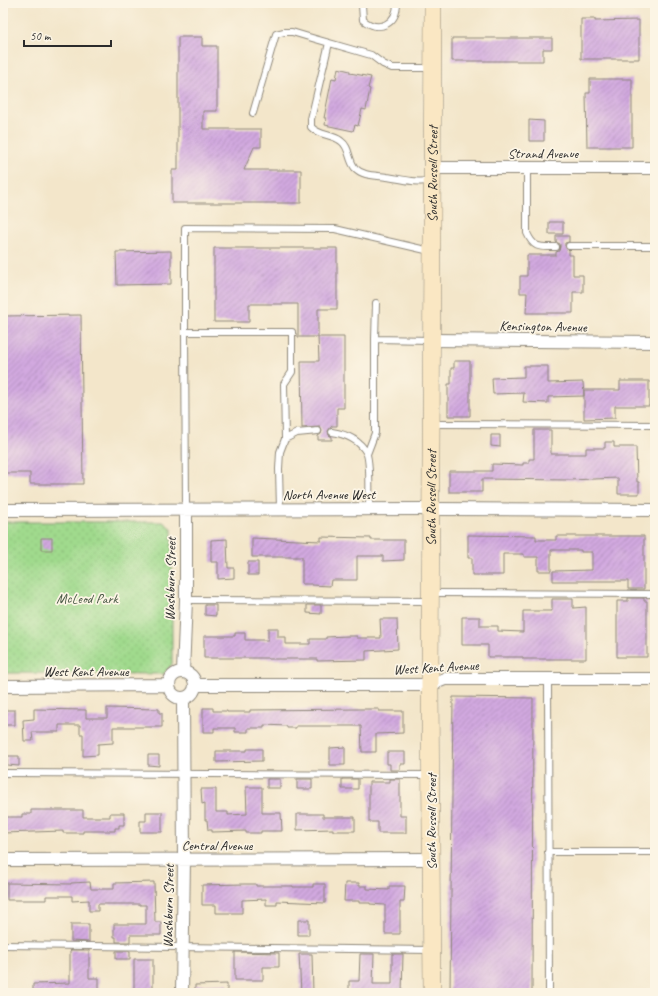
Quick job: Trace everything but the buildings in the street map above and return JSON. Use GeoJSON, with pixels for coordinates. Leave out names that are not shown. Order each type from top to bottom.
{"type":"FeatureCollection","features":[{"type":"Feature","properties":{"kind":"main road","name":"South Russell Street"},"geometry":{"type":"LineString","coordinates":[[432,993],[430,597],[433,3]]}},
{"type":"Feature","properties":{"kind":"street","name":"Strand Avenue"},"geometry":{"type":"LineString","coordinates":[[432,175],[527,168],[655,168]]}},
{"type":"Feature","properties":{"kind":"street","name":"Kensington Avenue"},"geometry":{"type":"LineString","coordinates":[[431,340],[655,342]]}},
{"type":"Feature","properties":{"kind":"street","name":"North Avenue West"},"geometry":{"type":"LineString","coordinates":[[3,510],[655,510]]}},
{"type":"Feature","properties":{"kind":"street","name":"Washburn Street"},"geometry":{"type":"LineString","coordinates":[[183,672],[186,600],[186,510]]}},
{"type":"Feature","properties":{"kind":"street"},"geometry":{"type":"LineString","coordinates":[[183,672],[191,675],[194,679],[195,686],[194,692],[191,696],[183,699],[174,696],[169,686],[174,675],[183,672]]}},
{"type":"Feature","properties":{"kind":"street","name":"West Kent Avenue"},"geometry":{"type":"LineString","coordinates":[[195,686],[430,685],[445,679],[655,679]]}},
{"type":"Feature","properties":{"kind":"street","name":"West Kent Avenue"},"geometry":{"type":"LineString","coordinates":[[3,686],[169,686]]}},
{"type":"Feature","properties":{"kind":"street","name":"Washburn Street"},"geometry":{"type":"LineString","coordinates":[[182,993],[184,860],[183,699]]}},
{"type":"Feature","properties":{"kind":"street","name":"Central Avenue"},"geometry":{"type":"LineString","coordinates":[[3,860],[431,859]]}},
{"type":"Feature","properties":{"kind":"lane"},"geometry":{"type":"LineString","coordinates":[[362,5],[363,20],[369,24],[384,26],[390,23],[394,16],[396,3]]}},
{"type":"Feature","properties":{"kind":"lane"},"geometry":{"type":"LineString","coordinates":[[253,113],[276,34],[284,32],[292,32],[371,55],[382,64],[392,68],[433,68]]}},
{"type":"Feature","properties":{"kind":"lane"},"geometry":{"type":"LineString","coordinates":[[329,43],[311,120],[311,127],[315,132],[337,138],[343,142],[347,149],[349,160],[360,172],[370,176],[386,176],[412,181],[432,175]]}},
{"type":"Feature","properties":{"kind":"lane"},"geometry":{"type":"LineString","coordinates":[[527,168],[527,233],[531,242],[535,245],[556,247]]}},
{"type":"Feature","properties":{"kind":"lane"},"geometry":{"type":"LineString","coordinates":[[186,510],[185,228],[335,229],[431,252]]}},
{"type":"Feature","properties":{"kind":"lane"},"geometry":{"type":"LineString","coordinates":[[569,246],[655,246]]}},
{"type":"Feature","properties":{"kind":"lane"},"geometry":{"type":"LineString","coordinates":[[369,509],[368,454],[375,433],[376,303]]}},
{"type":"Feature","properties":{"kind":"lane"},"geometry":{"type":"LineString","coordinates":[[185,332],[292,332],[292,372],[284,384],[285,439],[280,452],[280,510]]}},
{"type":"Feature","properties":{"kind":"lane"},"geometry":{"type":"LineString","coordinates":[[375,339],[431,340]]}},
{"type":"Feature","properties":{"kind":"lane"},"geometry":{"type":"LineString","coordinates":[[432,424],[655,425]]}},
{"type":"Feature","properties":{"kind":"lane"},"geometry":{"type":"LineString","coordinates":[[285,439],[297,433],[318,431]]}},
{"type":"Feature","properties":{"kind":"lane"},"geometry":{"type":"LineString","coordinates":[[332,432],[343,434],[360,444],[368,454]]}},
{"type":"Feature","properties":{"kind":"lane"},"geometry":{"type":"LineString","coordinates":[[186,600],[655,594]]}},
{"type":"Feature","properties":{"kind":"lane"},"geometry":{"type":"LineString","coordinates":[[548,680],[549,993]]}},
{"type":"Feature","properties":{"kind":"lane"},"geometry":{"type":"LineString","coordinates":[[3,773],[430,775]]}},
{"type":"Feature","properties":{"kind":"lane"},"geometry":{"type":"LineString","coordinates":[[548,852],[655,852]]}},
{"type":"Feature","properties":{"kind":"lane"},"geometry":{"type":"LineString","coordinates":[[3,945],[432,950]]}},
{"type":"Feature","properties":{"kind":"green space","name":"McLeod Park"},"geometry":{"type":"Polygon","coordinates":[[[3,522],[163,522],[172,529],[172,664],[164,674],[3,673],[3,522]]]}}]}
